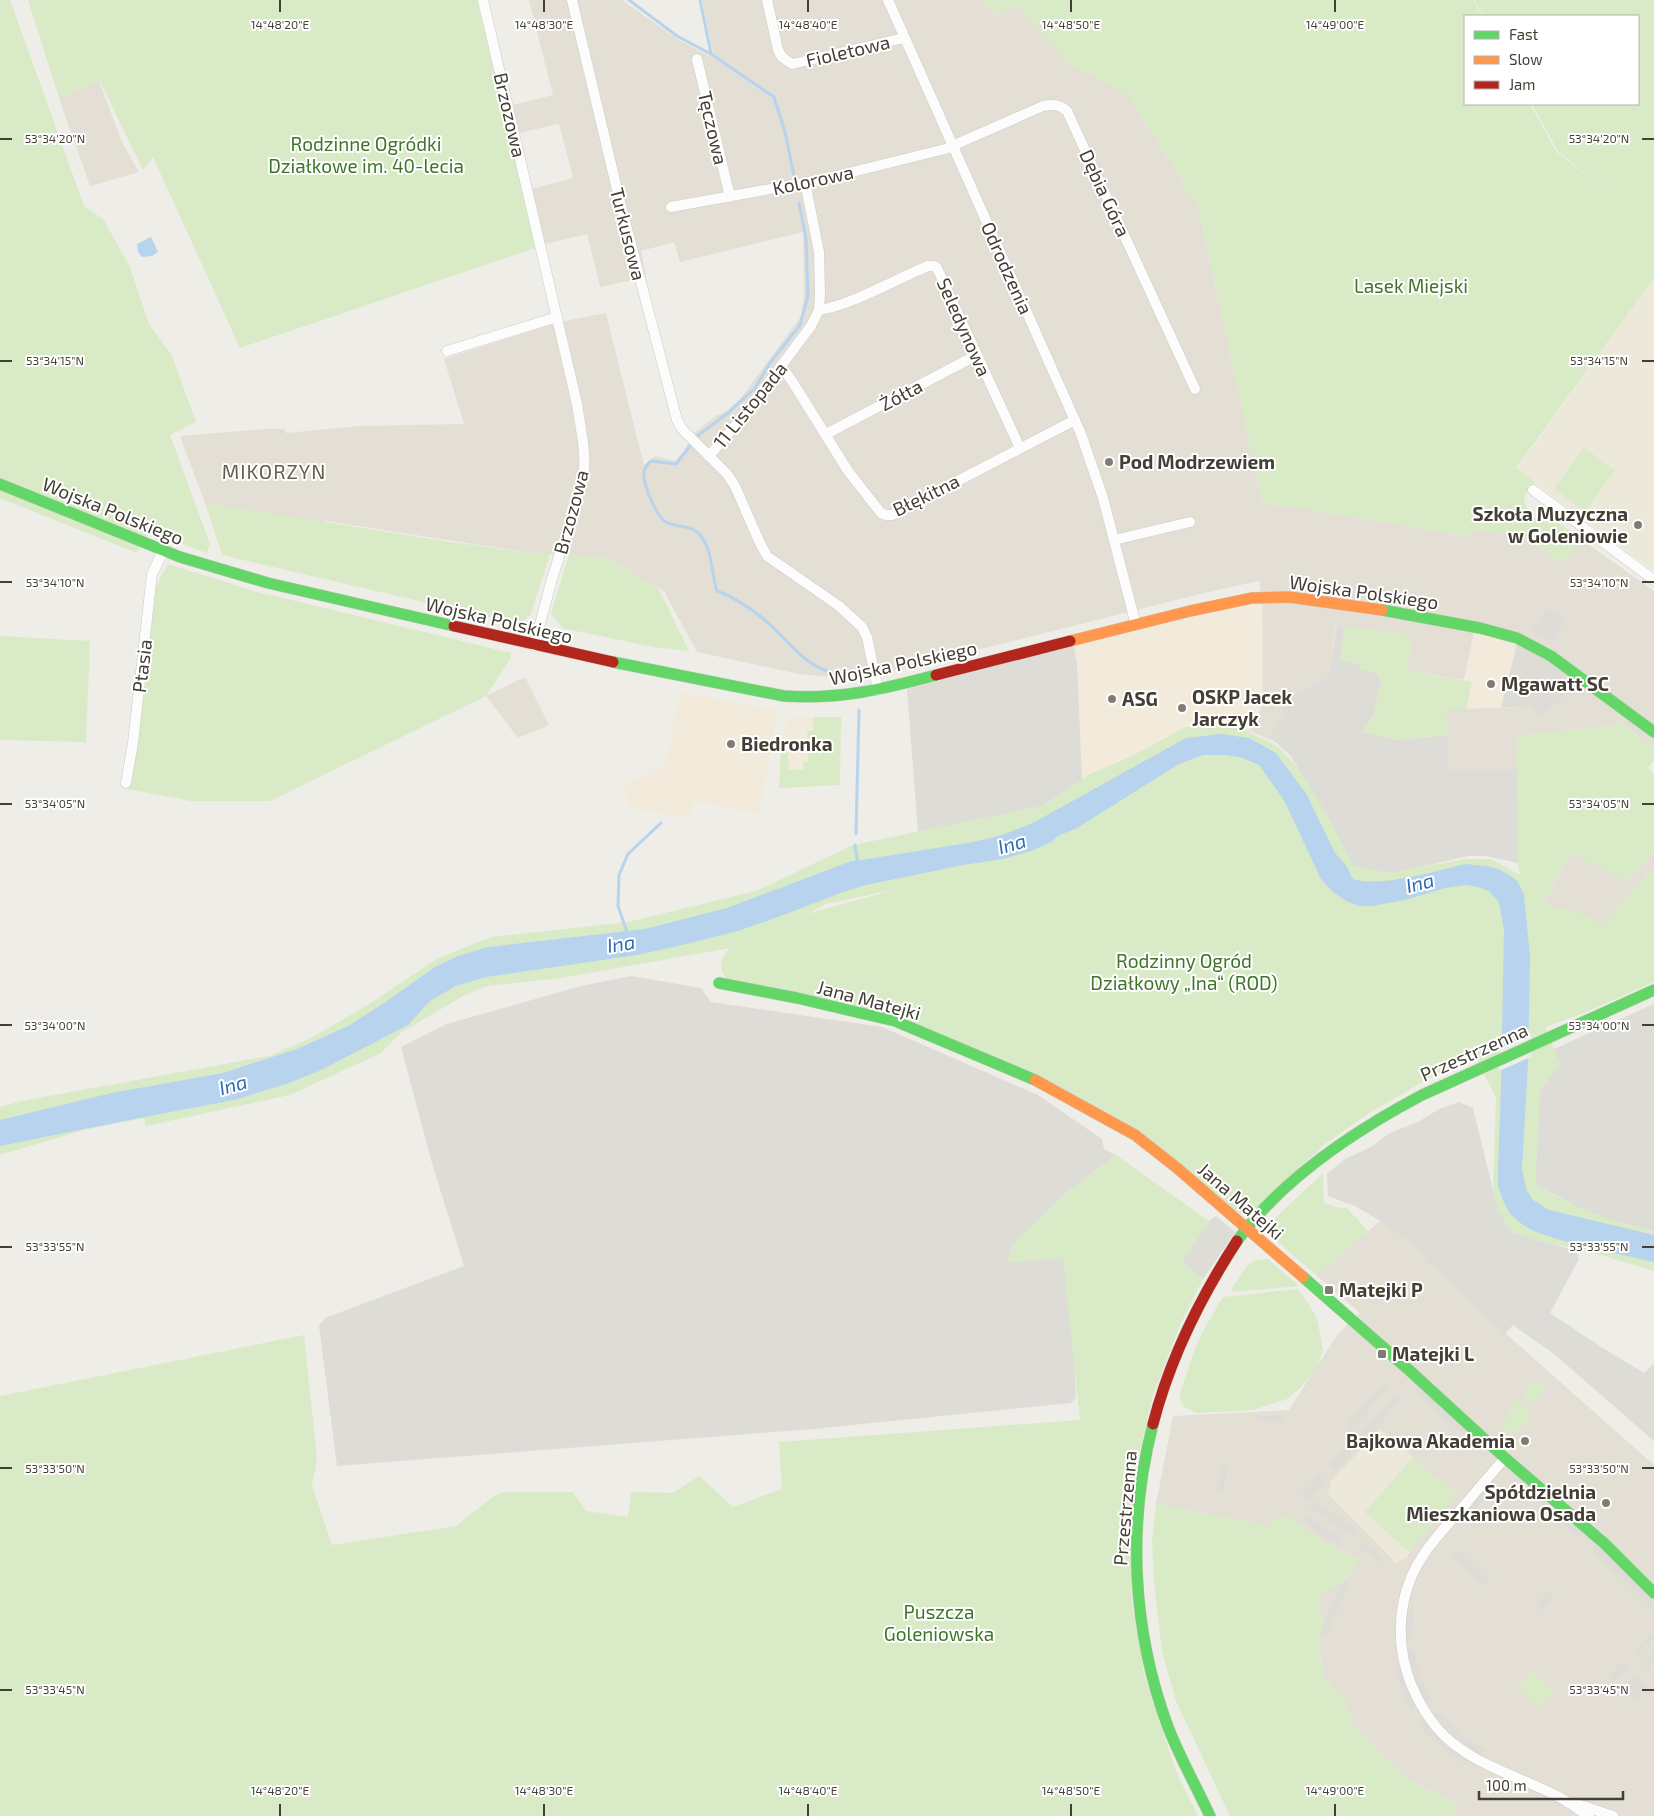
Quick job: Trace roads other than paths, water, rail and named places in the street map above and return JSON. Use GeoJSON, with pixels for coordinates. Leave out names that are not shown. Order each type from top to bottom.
{"type":"FeatureCollection","features":[{"type":"Feature","properties":{"kind":"street","name":"Brzozowa"},"geometry":{"type":"LineString","coordinates":[[483,0],[577,404],[585,470],[534,646]]}},
{"type":"Feature","properties":{"kind":"street","name":"Turkusowa"},"geometry":{"type":"LineString","coordinates":[[572,0],[620,202],[677,420],[682,429],[709,456]]}},
{"type":"Feature","properties":{"kind":"street","name":"Fioletowa"},"geometry":{"type":"LineString","coordinates":[[767,0],[778,50],[782,57],[792,64],[904,38]]}},
{"type":"Feature","properties":{"kind":"street","name":"Odrodzenia"},"geometry":{"type":"LineString","coordinates":[[888,0],[1075,420],[1094,472],[1136,625]]}},
{"type":"Feature","properties":{"kind":"street","name":"Tęczowa"},"geometry":{"type":"LineString","coordinates":[[697,59],[730,197]]}},
{"type":"Feature","properties":{"kind":"street","name":"Dębia Góra"},"geometry":{"type":"LineString","coordinates":[[952,146],[1043,106],[1053,104],[1061,106],[1067,111],[1195,389]]}},
{"type":"Feature","properties":{"kind":"street","name":"Kolorowa"},"geometry":{"type":"LineString","coordinates":[[671,206],[730,197],[805,182],[952,146]]}},
{"type":"Feature","properties":{"kind":"street","name":"11 Listopada"},"geometry":{"type":"LineString","coordinates":[[805,182],[818,246],[819,310],[811,326],[782,366],[709,456],[727,474],[735,486],[767,556],[839,606],[862,627],[867,637],[878,690]]}},
{"type":"Feature","properties":{"kind":"street","name":"Seledynowa"},"geometry":{"type":"LineString","coordinates":[[819,310],[847,301],[928,266],[938,268],[1020,448]]}},
{"type":"Feature","properties":{"kind":"street"},"geometry":{"type":"LineString","coordinates":[[447,351],[557,317]]}},
{"type":"Feature","properties":{"kind":"street","name":"Żółta"},"geometry":{"type":"LineString","coordinates":[[826,434],[977,355]]}},
{"type":"Feature","properties":{"kind":"street","name":"Błękitna"},"geometry":{"type":"LineString","coordinates":[[782,366],[857,483],[881,513],[886,515],[900,511],[1075,420]]}},
{"type":"Feature","properties":{"kind":"street","name":"Wojska Polskiego"},"geometry":{"type":"LineString","coordinates":[[0,484],[163,551],[215,569],[534,646],[784,696],[832,698],[878,690],[1190,611],[1252,598],[1289,597],[1348,604],[1480,628],[1517,638],[1543,651],[1654,732]]}},
{"type":"Feature","properties":{"kind":"street"},"geometry":{"type":"LineString","coordinates":[[1533,490],[1654,580]]}},
{"type":"Feature","properties":{"kind":"street"},"geometry":{"type":"LineString","coordinates":[[1114,540],[1190,522]]}},
{"type":"Feature","properties":{"kind":"street","name":"Ptasia"},"geometry":{"type":"LineString","coordinates":[[126,783],[135,724],[152,574],[163,551]]}},
{"type":"Feature","properties":{"kind":"street","name":"Jana Matejki"},"geometry":{"type":"LineString","coordinates":[[720,983],[797,998],[895,1021],[1022,1073],[1135,1135],[1250,1230],[1409,1370],[1505,1458],[1605,1544],[1654,1592]]}},
{"type":"Feature","properties":{"kind":"street","name":"Przestrzenna"},"geometry":{"type":"LineString","coordinates":[[1210,1816],[1178,1751],[1155,1684],[1146,1650],[1137,1580],[1136,1545],[1140,1493],[1146,1453],[1162,1388],[1189,1324],[1229,1251],[1250,1230],[1274,1197],[1302,1172],[1317,1163],[1354,1134],[1390,1111],[1422,1095],[1654,990]]}},
{"type":"Feature","properties":{"kind":"street"},"geometry":{"type":"LineString","coordinates":[[1505,1458],[1435,1539],[1413,1573],[1401,1613],[1402,1651],[1406,1670],[1425,1712],[1458,1748],[1476,1759],[1549,1794],[1613,1816]]}},
{"type":"Feature","properties":{"kind":"street"},"geometry":{"type":"LineString","coordinates":[[1566,1801],[1588,1816]]}},
{"type":"Feature","properties":{"kind":"water"},"geometry":{"type":"Polygon","coordinates":[[[151,237],[158,252],[152,256],[142,257],[138,252],[137,244],[151,237]]]}},
{"type":"Feature","properties":{"kind":"water","name":"Ina"},"geometry":{"type":"Polygon","coordinates":[[[1221,734],[1249,738],[1276,753],[1307,795],[1335,853],[1346,865],[1353,879],[1364,881],[1393,880],[1465,864],[1498,869],[1518,882],[1524,895],[1530,956],[1528,1063],[1522,1169],[1526,1189],[1533,1200],[1549,1210],[1654,1235],[1654,1262],[1573,1244],[1536,1232],[1523,1225],[1511,1215],[1504,1203],[1498,1186],[1504,930],[1499,902],[1489,891],[1466,885],[1445,888],[1405,900],[1372,906],[1359,906],[1346,901],[1332,891],[1321,879],[1284,800],[1259,765],[1243,758],[1226,755],[1203,755],[1179,764],[1077,828],[1031,851],[1003,859],[963,865],[866,885],[738,931],[678,946],[637,955],[486,977],[456,986],[430,1001],[408,1025],[319,1071],[286,1084],[234,1100],[0,1146],[0,1120],[112,1093],[223,1073],[297,1049],[348,1026],[435,967],[458,956],[488,947],[645,929],[727,908],[849,862],[974,842],[1002,835],[1033,823],[1186,738],[1221,734]]]}},
{"type":"Feature","properties":{"kind":"waterway"},"geometry":{"type":"LineString","coordinates":[[629,0],[677,36],[711,54],[774,97],[785,132],[794,176]]}},
{"type":"Feature","properties":{"kind":"waterway"},"geometry":{"type":"LineString","coordinates":[[700,0],[711,53]]}},
{"type":"Feature","properties":{"kind":"waterway"},"geometry":{"type":"LineString","coordinates":[[696,437],[728,413],[755,388],[770,363],[800,325],[808,296],[806,238],[799,203]]}},
{"type":"Feature","properties":{"kind":"waterway"},"geometry":{"type":"LineString","coordinates":[[690,446],[676,464],[651,461],[645,468],[644,479],[651,500],[662,519],[671,524],[693,529],[701,536],[710,555],[717,591],[737,600],[755,612],[795,650],[819,668],[829,672]]}},
{"type":"Feature","properties":{"kind":"waterway"},"geometry":{"type":"LineString","coordinates":[[856,834],[859,710]]}},
{"type":"Feature","properties":{"kind":"waterway","name":"Ina"},"geometry":{"type":"LineString","coordinates":[[628,935],[618,906],[619,875],[628,854],[661,823]]}},
{"type":"Feature","properties":{"kind":"waterway"},"geometry":{"type":"LineString","coordinates":[[855,845],[858,865]]}},
{"type":"Feature","properties":{"kind":"place","name":"Pod Modrzewiem"},"geometry":{"type":"Point","coordinates":[1109,462]}},
{"type":"Feature","properties":{"kind":"place","name":"Szkoła Muzyczna w Goleniowie"},"geometry":{"type":"Point","coordinates":[1638,525]}},
{"type":"Feature","properties":{"kind":"place","name":"Mgawatt SC"},"geometry":{"type":"Point","coordinates":[1491,684]}},
{"type":"Feature","properties":{"kind":"place","name":"ASG"},"geometry":{"type":"Point","coordinates":[1112,699]}},
{"type":"Feature","properties":{"kind":"place","name":"OSKP Jacek Jarczyk"},"geometry":{"type":"Point","coordinates":[1182,708]}},
{"type":"Feature","properties":{"kind":"place","name":"Biedronka"},"geometry":{"type":"Point","coordinates":[731,744]}},
{"type":"Feature","properties":{"kind":"place","name":"Matejki P"},"geometry":{"type":"Point","coordinates":[1329,1290]}},
{"type":"Feature","properties":{"kind":"place","name":"Matejki L"},"geometry":{"type":"Point","coordinates":[1382,1354]}},
{"type":"Feature","properties":{"kind":"place","name":"Bajkowa Akademia"},"geometry":{"type":"Point","coordinates":[1525,1441]}},
{"type":"Feature","properties":{"kind":"place","name":"Spółdzielnia Mieszkaniowa Osada"},"geometry":{"type":"Point","coordinates":[1606,1503]}},
{"type":"Feature","properties":{"kind":"district","name":"MIKORZYN"},"geometry":{"type":"Point","coordinates":[274,472]}},
{"type":"Feature","properties":{"kind":"park label","name":"Rodzinne Ogródki Działkowe im. 40-lecia"},"geometry":{"type":"Point","coordinates":[366,155]}},
{"type":"Feature","properties":{"kind":"park label","name":"Lasek Miejski"},"geometry":{"type":"Point","coordinates":[1411,286]}},
{"type":"Feature","properties":{"kind":"park label","name":"Rodzinny Ogród Działkowy „Ina“ (ROD)"},"geometry":{"type":"Point","coordinates":[1184,972]}},
{"type":"Feature","properties":{"kind":"park label","name":"Puszcza Goleniowska"},"geometry":{"type":"Point","coordinates":[939,1623]}}]}
